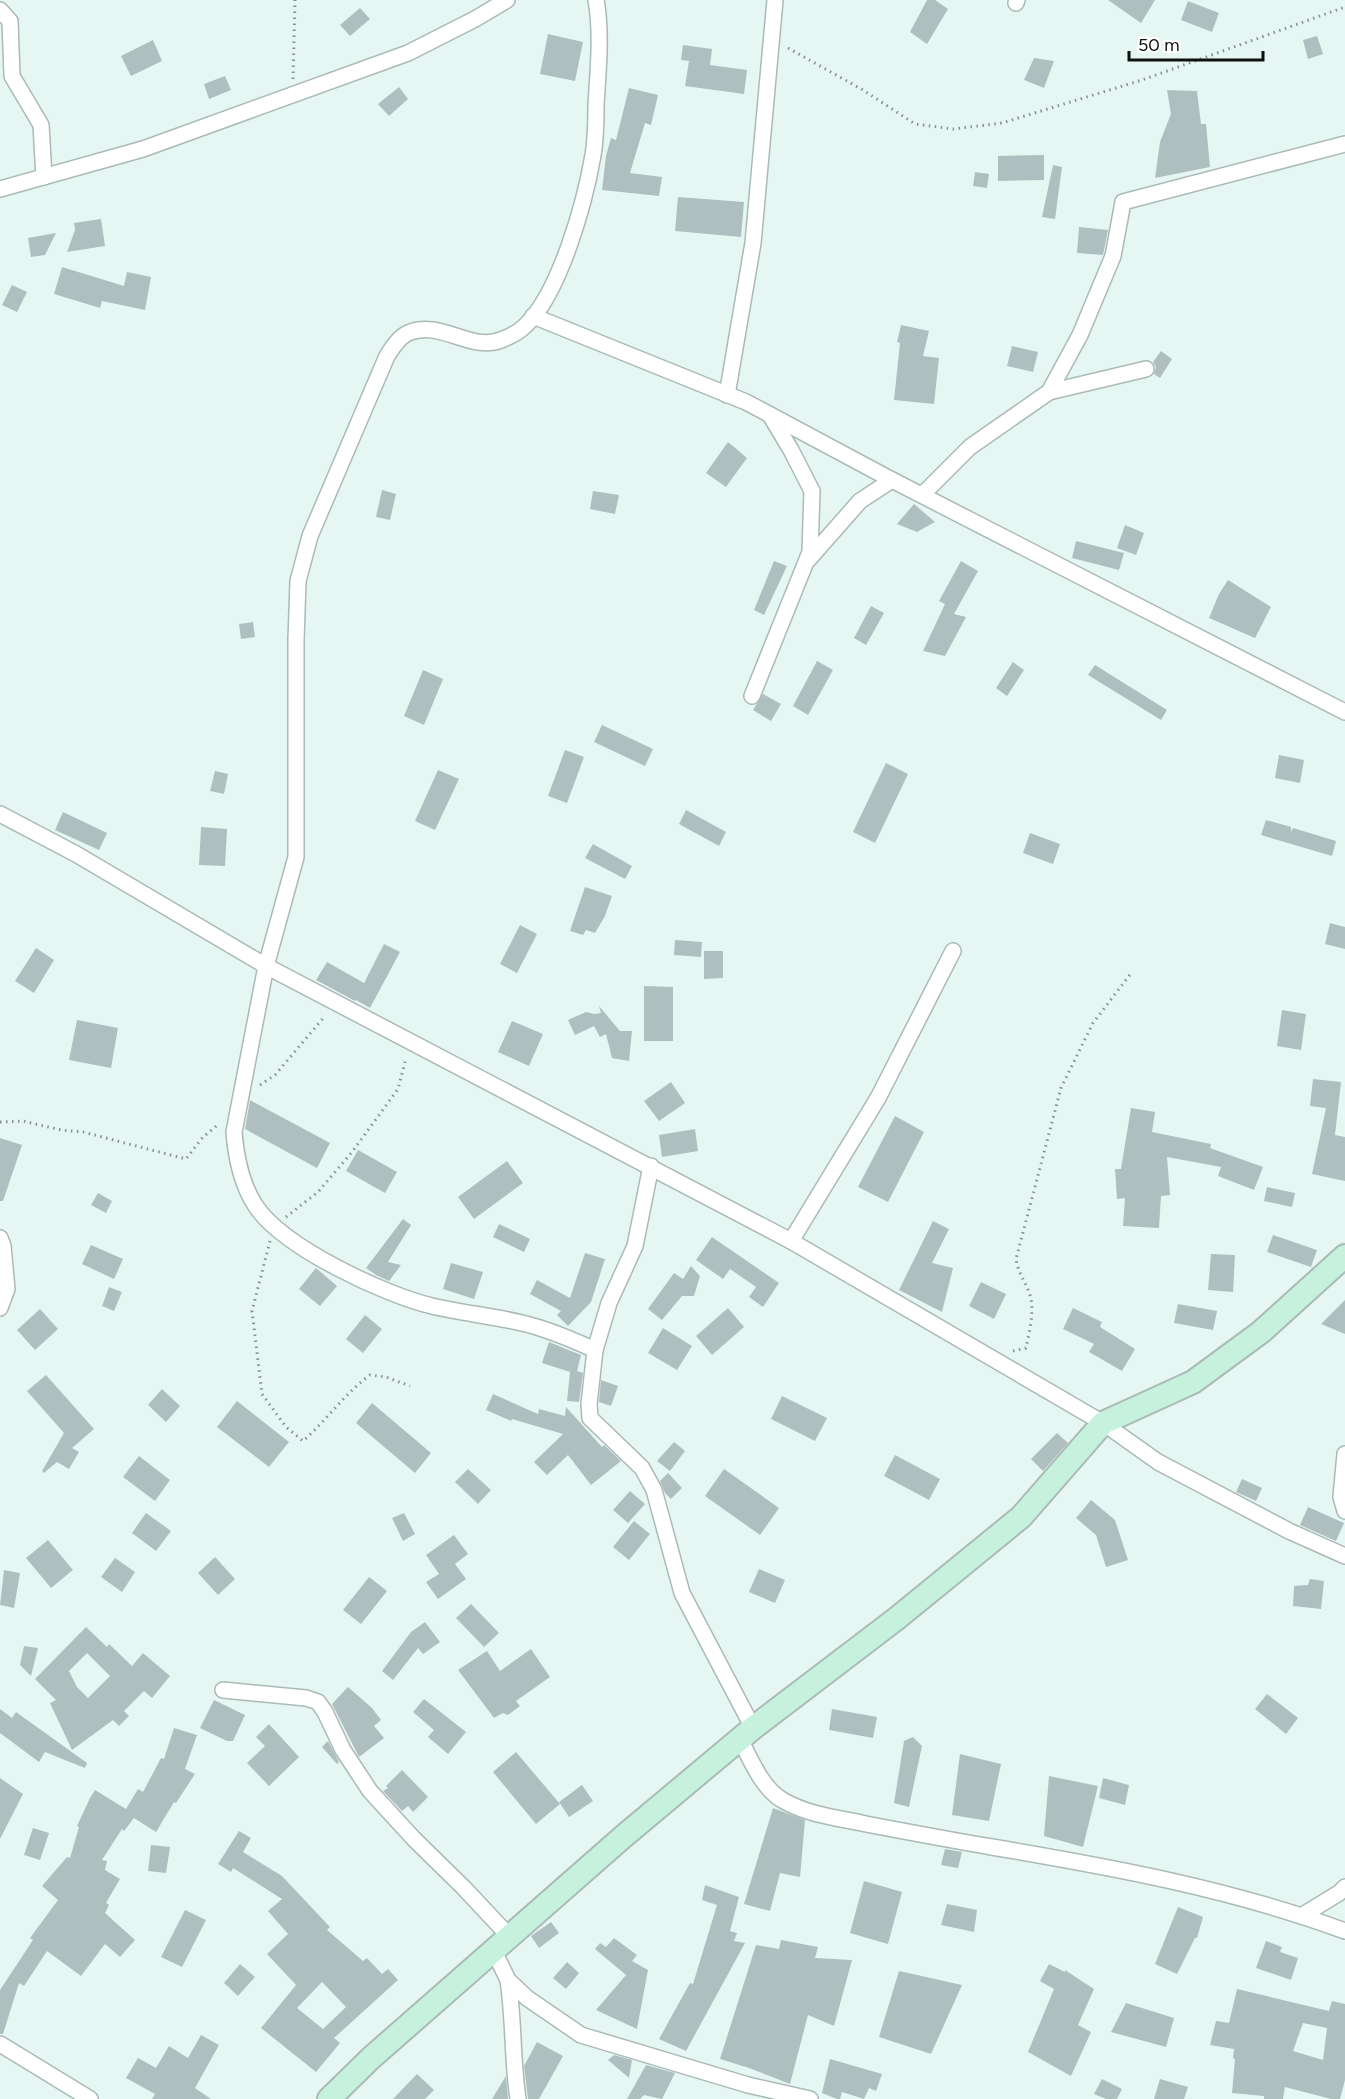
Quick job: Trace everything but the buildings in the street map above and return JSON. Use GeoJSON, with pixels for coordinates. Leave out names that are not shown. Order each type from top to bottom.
{"type":"FeatureCollection","features":[{"type":"Feature","properties":{"kind":"main road"},"geometry":{"type":"LineString","coordinates":[[329,2099],[371,2058],[624,1836],[746,1734],[896,1619],[1021,1517],[1103,1423],[1193,1383],[1261,1332],[1345,1256]]}},
{"type":"Feature","properties":{"kind":"street"},"geometry":{"type":"LineString","coordinates":[[0,189],[143,149],[408,53],[476,19],[507,0]]}},
{"type":"Feature","properties":{"kind":"street"},"geometry":{"type":"LineString","coordinates":[[595,1350],[560,1334],[532,1325],[432,1306],[400,1296],[330,1265],[274,1227],[256,1207],[244,1185],[236,1157],[234,1132],[266,966],[296,857],[298,581],[310,536],[387,356],[396,342],[408,333],[422,330],[438,330],[481,342],[500,340],[525,327],[546,299],[564,259],[584,201],[594,153],[599,52],[596,0]]}},
{"type":"Feature","properties":{"kind":"street"},"geometry":{"type":"LineString","coordinates":[[727,395],[753,243],[774,0]]}},
{"type":"Feature","properties":{"kind":"street"},"geometry":{"type":"LineString","coordinates":[[0,10],[10,21],[12,76],[41,125],[44,177]]}},
{"type":"Feature","properties":{"kind":"street"},"geometry":{"type":"LineString","coordinates":[[1049,392],[1080,335],[1113,256],[1124,202],[1345,144]]}},
{"type":"Feature","properties":{"kind":"street"},"geometry":{"type":"LineString","coordinates":[[533,316],[727,395],[770,415],[1345,712]]}},
{"type":"Feature","properties":{"kind":"street"},"geometry":{"type":"LineString","coordinates":[[922,495],[970,447],[1049,392],[1146,369]]}},
{"type":"Feature","properties":{"kind":"street"},"geometry":{"type":"LineString","coordinates":[[752,696],[810,552],[812,491],[770,415]]}},
{"type":"Feature","properties":{"kind":"street"},"geometry":{"type":"LineString","coordinates":[[806,562],[860,501],[892,480]]}},
{"type":"Feature","properties":{"kind":"street"},"geometry":{"type":"LineString","coordinates":[[0,814],[76,854],[266,966],[791,1241],[1103,1423],[1158,1462],[1289,1531],[1345,1556]]}},
{"type":"Feature","properties":{"kind":"street"},"geometry":{"type":"LineString","coordinates":[[791,1241],[878,1098],[953,951]]}},
{"type":"Feature","properties":{"kind":"street"},"geometry":{"type":"LineString","coordinates":[[651,1167],[635,1246],[609,1303],[595,1350],[589,1404],[590,1418],[642,1468],[654,1490],[682,1593],[746,1734],[767,1787],[781,1800],[804,1812],[1089,1863],[1224,1892],[1345,1930]]}},
{"type":"Feature","properties":{"kind":"street"},"geometry":{"type":"LineString","coordinates":[[0,1238],[3,1246],[7,1289],[0,1308]]}},
{"type":"Feature","properties":{"kind":"street"},"geometry":{"type":"LineString","coordinates":[[1345,1454],[1341,1497],[1345,1511]]}},
{"type":"Feature","properties":{"kind":"street"},"geometry":{"type":"LineString","coordinates":[[224,1690],[306,1698],[318,1702],[343,1750],[370,1791],[414,1839],[464,1888],[502,1944],[513,2011],[514,2076],[518,2099]]}},
{"type":"Feature","properties":{"kind":"street"},"geometry":{"type":"LineString","coordinates":[[1303,1915],[1345,1887]]}},
{"type":"Feature","properties":{"kind":"street"},"geometry":{"type":"LineString","coordinates":[[508,1980],[527,1998],[581,2035],[747,2092],[810,2099]]}},
{"type":"Feature","properties":{"kind":"street"},"geometry":{"type":"LineString","coordinates":[[0,2044],[90,2099]]}},
{"type":"Feature","properties":{"kind":"path"},"geometry":{"type":"LineString","coordinates":[[292,96],[295,0]]}},
{"type":"Feature","properties":{"kind":"path"},"geometry":{"type":"LineString","coordinates":[[771,40],[802,54],[915,124],[953,129],[1002,123],[1142,80],[1345,7]]}},
{"type":"Feature","properties":{"kind":"path"},"geometry":{"type":"LineString","coordinates":[[988,1357],[1026,1348],[1031,1300],[1017,1270],[1016,1259],[1051,1122],[1061,1088],[1093,1023],[1132,972]]}},
{"type":"Feature","properties":{"kind":"path"},"geometry":{"type":"LineString","coordinates":[[0,1122],[23,1121],[61,1130],[83,1132],[186,1159],[192,1149],[240,1099],[275,1075],[329,1010],[315,991]]}}]}
